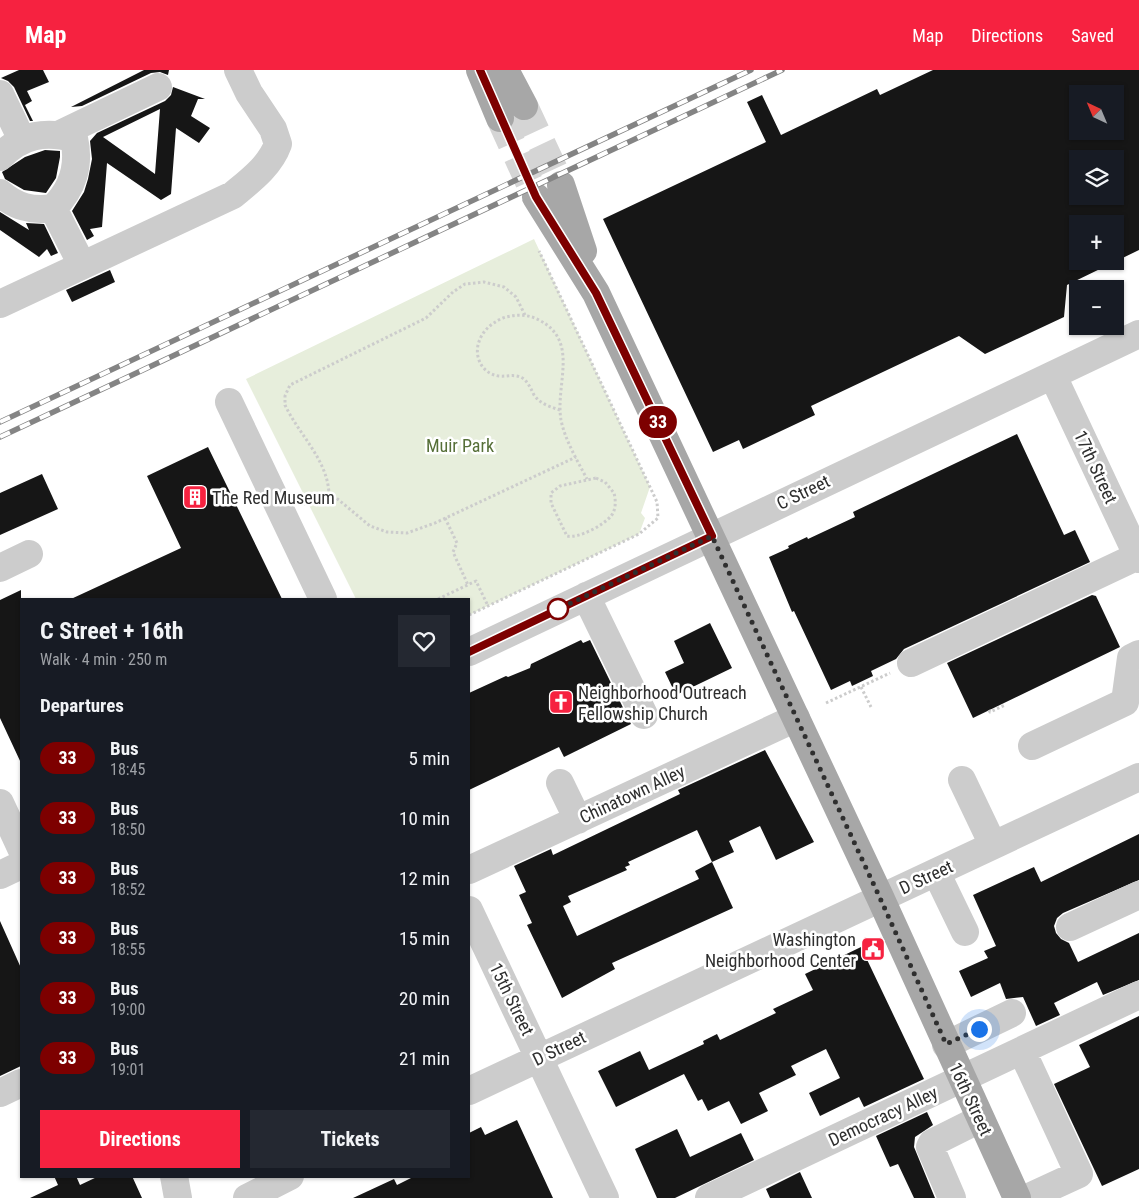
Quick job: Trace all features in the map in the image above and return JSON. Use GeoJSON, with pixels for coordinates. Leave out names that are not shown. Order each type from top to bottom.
{"type":"FeatureCollection","features":[{"type":"Feature","properties":{"kind":"main road"},"geometry":{"type":"LineString","coordinates":[[480,70],[500,118]]}},
{"type":"Feature","properties":{"kind":"main road"},"geometry":{"type":"LineString","coordinates":[[505,70],[524,106]]}},
{"type":"Feature","properties":{"kind":"main road","name":"16th Street"},"geometry":{"type":"LineString","coordinates":[[561,185],[596,293]]}},
{"type":"Feature","properties":{"kind":"main road","name":"16th Street"},"geometry":{"type":"LineString","coordinates":[[536,197],[596,293],[712,536],[1017,1198]]}},
{"type":"Feature","properties":{"kind":"street"},"geometry":{"type":"LineString","coordinates":[[0,304],[233,195],[268,163],[278,144],[277,136],[249,93],[238,70]]}},
{"type":"Feature","properties":{"kind":"street"},"geometry":{"type":"LineString","coordinates":[[58,135],[158,87]]}},
{"type":"Feature","properties":{"kind":"street"},"geometry":{"type":"LineString","coordinates":[[0,94],[22,140]]}},
{"type":"Feature","properties":{"kind":"street"},"geometry":{"type":"LineString","coordinates":[[0,156],[22,140],[40,134],[74,138],[77,156],[73,180],[69,189],[53,208],[30,209],[11,202],[0,193]]}},
{"type":"Feature","properties":{"kind":"street"},"geometry":{"type":"LineString","coordinates":[[53,208],[82,266]]}},
{"type":"Feature","properties":{"kind":"street","name":"C Street"},"geometry":{"type":"LineString","coordinates":[[470,652],[1139,334]]}},
{"type":"Feature","properties":{"kind":"street","name":"17th Street"},"geometry":{"type":"LineString","coordinates":[[1053,376],[1138,557]]}},
{"type":"Feature","properties":{"kind":"street"},"geometry":{"type":"LineString","coordinates":[[229,402],[323,598]]}},
{"type":"Feature","properties":{"kind":"street"},"geometry":{"type":"LineString","coordinates":[[0,568],[29,554]]}},
{"type":"Feature","properties":{"kind":"street"},"geometry":{"type":"LineString","coordinates":[[911,663],[1138,557]]}},
{"type":"Feature","properties":{"kind":"street"},"geometry":{"type":"LineString","coordinates":[[586,596],[644,715]]}},
{"type":"Feature","properties":{"kind":"street"},"geometry":{"type":"LineString","coordinates":[[1032,746],[1125,702],[1131,658],[1139,654]]}},
{"type":"Feature","properties":{"kind":"street","name":"Chinatown Alley"},"geometry":{"type":"LineString","coordinates":[[470,870],[796,718]]}},
{"type":"Feature","properties":{"kind":"street","name":"D Street"},"geometry":{"type":"LineString","coordinates":[[470,1091],[1139,777]]}},
{"type":"Feature","properties":{"kind":"street"},"geometry":{"type":"LineString","coordinates":[[962,780],[993,845]]}},
{"type":"Feature","properties":{"kind":"street"},"geometry":{"type":"LineString","coordinates":[[560,783],[578,820]]}},
{"type":"Feature","properties":{"kind":"street"},"geometry":{"type":"LineString","coordinates":[[0,803],[20,846]]}},
{"type":"Feature","properties":{"kind":"street"},"geometry":{"type":"LineString","coordinates":[[0,875],[20,865]]}},
{"type":"Feature","properties":{"kind":"street"},"geometry":{"type":"LineString","coordinates":[[936,872],[965,932]]}},
{"type":"Feature","properties":{"kind":"street"},"geometry":{"type":"LineString","coordinates":[[1070,927],[1139,895]]}},
{"type":"Feature","properties":{"kind":"street","name":"15th Street"},"geometry":{"type":"LineString","coordinates":[[470,912],[605,1198]]}},
{"type":"Feature","properties":{"kind":"street","name":"Democracy Alley"},"geometry":{"type":"LineString","coordinates":[[709,1198],[738,1192],[962,1078],[1139,995]]}},
{"type":"Feature","properties":{"kind":"street"},"geometry":{"type":"LineString","coordinates":[[946,1044],[1012,1013]]}},
{"type":"Feature","properties":{"kind":"street"},"geometry":{"type":"LineString","coordinates":[[1022,1051],[1079,1174],[1027,1198]]}},
{"type":"Feature","properties":{"kind":"street"},"geometry":{"type":"LineString","coordinates":[[0,1094],[20,1084]]}},
{"type":"Feature","properties":{"kind":"street"},"geometry":{"type":"LineString","coordinates":[[952,1198],[930,1147],[932,1143],[980,1119]]}},
{"type":"Feature","properties":{"kind":"street"},"geometry":{"type":"LineString","coordinates":[[174,1178],[178,1198]]}},
{"type":"Feature","properties":{"kind":"street"},"geometry":{"type":"LineString","coordinates":[[247,1198],[286,1178]]}},
{"type":"Feature","properties":{"kind":"path"},"geometry":{"type":"LineString","coordinates":[[470,615],[639,534],[658,518],[657,502],[538,248]]}},
{"type":"Feature","properties":{"kind":"path"},"geometry":{"type":"LineString","coordinates":[[329,496],[328,483],[316,456],[285,405],[286,393],[290,385],[426,318],[453,292],[465,284],[484,282],[504,287],[516,296],[525,315]]}},
{"type":"Feature","properties":{"kind":"path"},"geometry":{"type":"LineString","coordinates":[[560,410],[538,400],[523,378],[511,374],[498,376],[491,373],[481,364],[478,347],[481,336],[488,327],[509,316],[525,315],[546,323],[553,330],[564,349],[560,410],[564,432],[586,479]]}},
{"type":"Feature","properties":{"kind":"path"},"geometry":{"type":"LineString","coordinates":[[283,513],[316,499],[329,496],[341,501],[361,521],[387,532],[417,531],[576,457]]}},
{"type":"Feature","properties":{"kind":"path"},"geometry":{"type":"LineString","coordinates":[[596,478],[608,485],[614,493],[616,505],[611,516],[606,521],[570,537],[564,531],[552,507],[550,496],[553,490],[560,486],[586,479],[596,478]]}},
{"type":"Feature","properties":{"kind":"path"},"geometry":{"type":"LineString","coordinates":[[445,518],[456,543],[452,552],[468,585]]}},
{"type":"Feature","properties":{"kind":"path"},"geometry":{"type":"LineString","coordinates":[[440,598],[476,581],[488,606]]}},
{"type":"Feature","properties":{"kind":"path"},"geometry":{"type":"LineString","coordinates":[[826,703],[911,663]]}},
{"type":"Feature","properties":{"kind":"path"},"geometry":{"type":"LineString","coordinates":[[861,687],[871,707]]}},
{"type":"Feature","properties":{"kind":"path"},"geometry":{"type":"LineString","coordinates":[[989,710],[990,712],[1005,705]]}},
{"type":"Feature","properties":{"kind":"green space","name":"Muir Park"},"geometry":{"type":"Polygon","coordinates":[[[534,239],[650,487],[641,513],[645,518],[639,534],[470,615],[470,598],[356,598],[246,379],[534,239]]]}},
{"type":"Feature","properties":{"kind":"building"},"geometry":{"type":"Polygon","coordinates":[[[19,70],[43,70],[49,82],[27,91],[32,101],[25,105],[33,121],[30,121],[14,87],[8,81],[1,78],[19,70]]]}},
{"type":"Feature","properties":{"kind":"building"},"geometry":{"type":"Polygon","coordinates":[[[144,70],[169,70],[168,75],[160,72],[151,73],[82,106],[71,107],[144,70]]]}},
{"type":"Feature","properties":{"kind":"building"},"geometry":{"type":"Polygon","coordinates":[[[933,70],[1139,70],[1139,250],[1124,257],[1124,215],[1069,215],[1069,270],[1098,270],[1077,280],[1069,280],[1064,317],[985,354],[959,336],[811,406],[815,415],[743,449],[739,440],[713,452],[603,219],[766,142],[747,102],[762,95],[781,135],[877,89],[880,95],[933,70]]]}},
{"type":"Feature","properties":{"kind":"building"},"geometry":{"type":"Polygon","coordinates":[[[173,87],[205,99],[198,99],[191,116],[210,128],[199,143],[176,128],[171,194],[161,200],[107,163],[102,227],[90,229],[94,236],[87,240],[72,211],[84,192],[88,179],[92,159],[90,141],[97,133],[165,101],[171,95],[173,87]],[[160,109],[103,137],[155,174],[160,109]]]}},
{"type":"Feature","properties":{"kind":"building"},"geometry":{"type":"Polygon","coordinates":[[[45,150],[60,151],[56,178],[46,193],[24,190],[5,179],[2,172],[25,157],[45,150]]]}},
{"type":"Feature","properties":{"kind":"building"},"geometry":{"type":"Polygon","coordinates":[[[0,212],[29,230],[26,223],[44,224],[58,253],[51,256],[47,249],[39,257],[0,230],[0,212]]]}},
{"type":"Feature","properties":{"kind":"building"},"geometry":{"type":"Polygon","coordinates":[[[110,270],[115,282],[72,302],[66,290],[110,270]]]}},
{"type":"Feature","properties":{"kind":"building"},"geometry":{"type":"Polygon","coordinates":[[[1017,434],[1064,535],[1075,530],[1090,562],[904,649],[896,659],[871,671],[873,676],[852,686],[850,681],[831,690],[794,611],[792,612],[769,557],[807,537],[808,539],[855,517],[853,512],[1017,434]]]}},
{"type":"Feature","properties":{"kind":"building"},"geometry":{"type":"Polygon","coordinates":[[[208,447],[282,598],[73,598],[181,548],[147,476],[208,447]]]}},
{"type":"Feature","properties":{"kind":"building"},"geometry":{"type":"Polygon","coordinates":[[[42,474],[58,509],[0,535],[0,493],[42,474]]]}},
{"type":"Feature","properties":{"kind":"building"},"geometry":{"type":"Polygon","coordinates":[[[21,590],[20,761],[0,718],[0,600],[21,590]]]}},
{"type":"Feature","properties":{"kind":"building"},"geometry":{"type":"Polygon","coordinates":[[[1092,595],[1096,596],[1120,647],[973,718],[947,663],[1092,595]]]}},
{"type":"Feature","properties":{"kind":"building"},"geometry":{"type":"Polygon","coordinates":[[[710,623],[732,668],[676,695],[665,672],[684,663],[674,641],[710,623]]]}},
{"type":"Feature","properties":{"kind":"building"},"geometry":{"type":"Polygon","coordinates":[[[581,640],[583,643],[590,640],[631,724],[564,757],[559,747],[470,790],[470,693],[506,676],[508,677],[530,668],[531,664],[581,640]]]}},
{"type":"Feature","properties":{"kind":"building"},"geometry":{"type":"Polygon","coordinates":[[[765,750],[814,842],[776,860],[760,826],[729,841],[734,852],[712,862],[733,908],[612,963],[615,969],[562,998],[527,925],[532,923],[519,895],[526,892],[514,866],[551,849],[553,855],[680,794],[678,790],[765,750]],[[697,830],[628,862],[630,865],[625,867],[627,870],[568,896],[571,902],[563,906],[577,936],[699,879],[695,871],[712,862],[697,830]]]}},
{"type":"Feature","properties":{"kind":"building"},"geometry":{"type":"Polygon","coordinates":[[[1139,834],[1139,880],[1063,913],[1057,918],[1054,926],[1056,933],[1061,939],[1069,943],[1078,962],[1139,933],[1139,980],[1103,995],[1097,982],[1054,1003],[1060,1015],[1036,1026],[1023,997],[1006,999],[1000,983],[971,997],[959,971],[988,958],[984,951],[996,946],[973,895],[1034,867],[1041,882],[1139,834]]]}},
{"type":"Feature","properties":{"kind":"building"},"geometry":{"type":"Polygon","coordinates":[[[0,921],[20,966],[20,1066],[0,1076],[0,921]]]}},
{"type":"Feature","properties":{"kind":"building"},"geometry":{"type":"Polygon","coordinates":[[[861,947],[924,1079],[864,1107],[859,1097],[820,1116],[809,1093],[840,1078],[826,1049],[791,1066],[796,1075],[759,1093],[768,1111],[741,1124],[729,1101],[708,1111],[702,1099],[698,1101],[684,1074],[616,1107],[598,1071],[640,1051],[649,1070],[704,1044],[703,1041],[717,1034],[720,1040],[776,1013],[773,1009],[813,990],[805,974],[861,947]]]}},
{"type":"Feature","properties":{"kind":"building"},"geometry":{"type":"Polygon","coordinates":[[[1139,1016],[1139,1169],[1102,1186],[1054,1084],[1090,1067],[1079,1045],[1139,1016]]]}},
{"type":"Feature","properties":{"kind":"building"},"geometry":{"type":"Polygon","coordinates":[[[927,1112],[933,1125],[915,1137],[914,1147],[935,1198],[914,1198],[898,1164],[890,1167],[876,1136],[927,1112]]]}},
{"type":"Feature","properties":{"kind":"building"},"geometry":{"type":"Polygon","coordinates":[[[517,1120],[553,1198],[353,1198],[394,1179],[397,1185],[411,1178],[470,1178],[470,1132],[481,1127],[485,1135],[517,1120]]]}},
{"type":"Feature","properties":{"kind":"building"},"geometry":{"type":"Polygon","coordinates":[[[677,1129],[690,1157],[741,1133],[754,1160],[675,1198],[657,1198],[635,1149],[677,1129]]]}},
{"type":"Feature","properties":{"kind":"building"},"geometry":{"type":"Polygon","coordinates":[[[800,1172],[812,1198],[770,1198],[766,1189],[800,1172]]]}},
{"type":"Feature","properties":{"kind":"building"},"geometry":{"type":"Polygon","coordinates":[[[55,1178],[77,1178],[80,1185],[95,1178],[133,1178],[142,1198],[30,1198],[58,1185],[55,1178]]]}},
{"type":"Feature","properties":{"kind":"tunnel"},"geometry":{"type":"LineString","coordinates":[[524,106],[561,185]]}},
{"type":"Feature","properties":{"kind":"tunnel"},"geometry":{"type":"LineString","coordinates":[[500,118],[536,197]]}},
{"type":"Feature","properties":{"kind":"railway"},"geometry":{"type":"LineString","coordinates":[[0,422],[751,70]]}},
{"type":"Feature","properties":{"kind":"railway"},"geometry":{"type":"LineString","coordinates":[[0,437],[782,70]]}},
{"type":"Feature","properties":{"kind":"bus line","name":"33"},"geometry":{"type":"LineString","coordinates":[[470,652],[712,536],[596,293],[536,197],[480,70]]}},
{"type":"Feature","properties":{"kind":"place","name":"The Red Museum"},"geometry":{"type":"Point","coordinates":[195,497]}},
{"type":"Feature","properties":{"kind":"place","name":"Neighborhood Outreach Fellowship Church"},"geometry":{"type":"Point","coordinates":[561,702]}},
{"type":"Feature","properties":{"kind":"place","name":"Washington Neighborhood Center"},"geometry":{"type":"Point","coordinates":[873,949]}},
{"type":"Feature","properties":{"kind":"route"},"geometry":{"type":"LineString","coordinates":[[558,609],[552,612],[712,536],[946,1044],[979,1029]]}}]}
